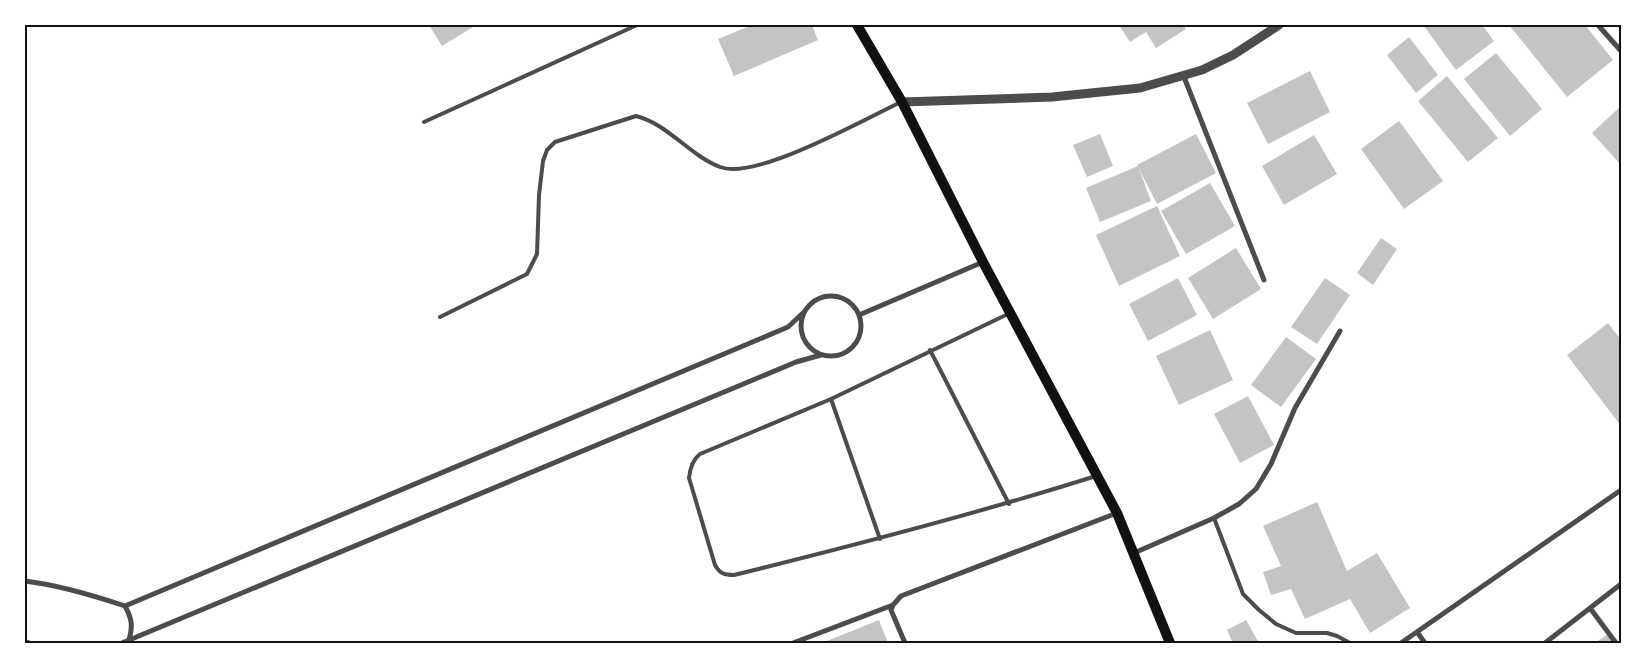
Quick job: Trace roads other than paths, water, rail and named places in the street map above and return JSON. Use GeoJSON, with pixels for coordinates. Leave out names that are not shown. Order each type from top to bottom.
{"type":"FeatureCollection","features":[{"type":"Feature","properties":{"kind":"main road"},"geometry":{"type":"LineString","coordinates":[[857,25],[902,102],[983,262],[1117,512],[1170,643]]}},
{"type":"Feature","properties":{"kind":"street"},"geometry":{"type":"LineString","coordinates":[[902,102],[1052,97],[1140,88],[1184,77],[1202,70],[1233,54],[1279,25]]}},
{"type":"Feature","properties":{"kind":"street"},"geometry":{"type":"LineString","coordinates":[[1598,25],[1621,51]]}},
{"type":"Feature","properties":{"kind":"street"},"geometry":{"type":"LineString","coordinates":[[1184,77],[1264,280]]}},
{"type":"Feature","properties":{"kind":"street"},"geometry":{"type":"LineString","coordinates":[[859,315],[983,262]]}},
{"type":"Feature","properties":{"kind":"street"},"geometry":{"type":"LineString","coordinates":[[122,643],[787,366],[821,355],[838,356],[853,347],[861,332],[859,315],[849,302],[833,296],[816,300],[788,327],[124,606]]}},
{"type":"Feature","properties":{"kind":"street"},"geometry":{"type":"LineString","coordinates":[[804,312],[801,329],[807,345],[821,355]]}},
{"type":"Feature","properties":{"kind":"street"},"geometry":{"type":"LineString","coordinates":[[1134,554],[1214,518],[1239,504],[1256,489],[1271,464],[1295,408],[1340,331]]}},
{"type":"Feature","properties":{"kind":"street"},"geometry":{"type":"LineString","coordinates":[[1401,643],[1621,490]]}},
{"type":"Feature","properties":{"kind":"street"},"geometry":{"type":"LineString","coordinates":[[793,643],[893,604],[905,595],[1117,512]]}},
{"type":"Feature","properties":{"kind":"street"},"geometry":{"type":"LineString","coordinates":[[25,580],[45,583],[95,596],[124,606],[131,617],[132,628],[129,640]]}},
{"type":"Feature","properties":{"kind":"street"},"geometry":{"type":"LineString","coordinates":[[1545,643],[1621,584]]}},
{"type":"Feature","properties":{"kind":"street"},"geometry":{"type":"LineString","coordinates":[[893,604],[892,615],[905,643]]}},
{"type":"Feature","properties":{"kind":"street"},"geometry":{"type":"LineString","coordinates":[[1590,608],[1616,643]]}},
{"type":"Feature","properties":{"kind":"street"},"geometry":{"type":"LineString","coordinates":[[1417,632],[1425,643]]}},
{"type":"Feature","properties":{"kind":"street"},"geometry":{"type":"LineString","coordinates":[[25,642],[29,643]]}},
{"type":"Feature","properties":{"kind":"lane"},"geometry":{"type":"LineString","coordinates":[[424,122],[637,25]]}},
{"type":"Feature","properties":{"kind":"lane"},"geometry":{"type":"LineString","coordinates":[[440,317],[527,274],[537,254],[543,161],[547,150],[555,142],[636,116],[649,119],[700,156],[721,168],[746,169],[782,159],[902,102]]}},
{"type":"Feature","properties":{"kind":"lane"},"geometry":{"type":"LineString","coordinates":[[1010,313],[831,399],[700,454],[695,458],[690,469],[689,478],[715,565],[719,571],[726,575],[734,574],[880,539],[1009,504],[1097,476]]}},
{"type":"Feature","properties":{"kind":"lane"},"geometry":{"type":"LineString","coordinates":[[930,350],[1009,504]]}},
{"type":"Feature","properties":{"kind":"lane"},"geometry":{"type":"LineString","coordinates":[[831,399],[880,539]]}},
{"type":"Feature","properties":{"kind":"lane"},"geometry":{"type":"LineString","coordinates":[[1214,518],[1243,594],[1259,610],[1276,624],[1296,633],[1327,633],[1350,643]]}}]}
